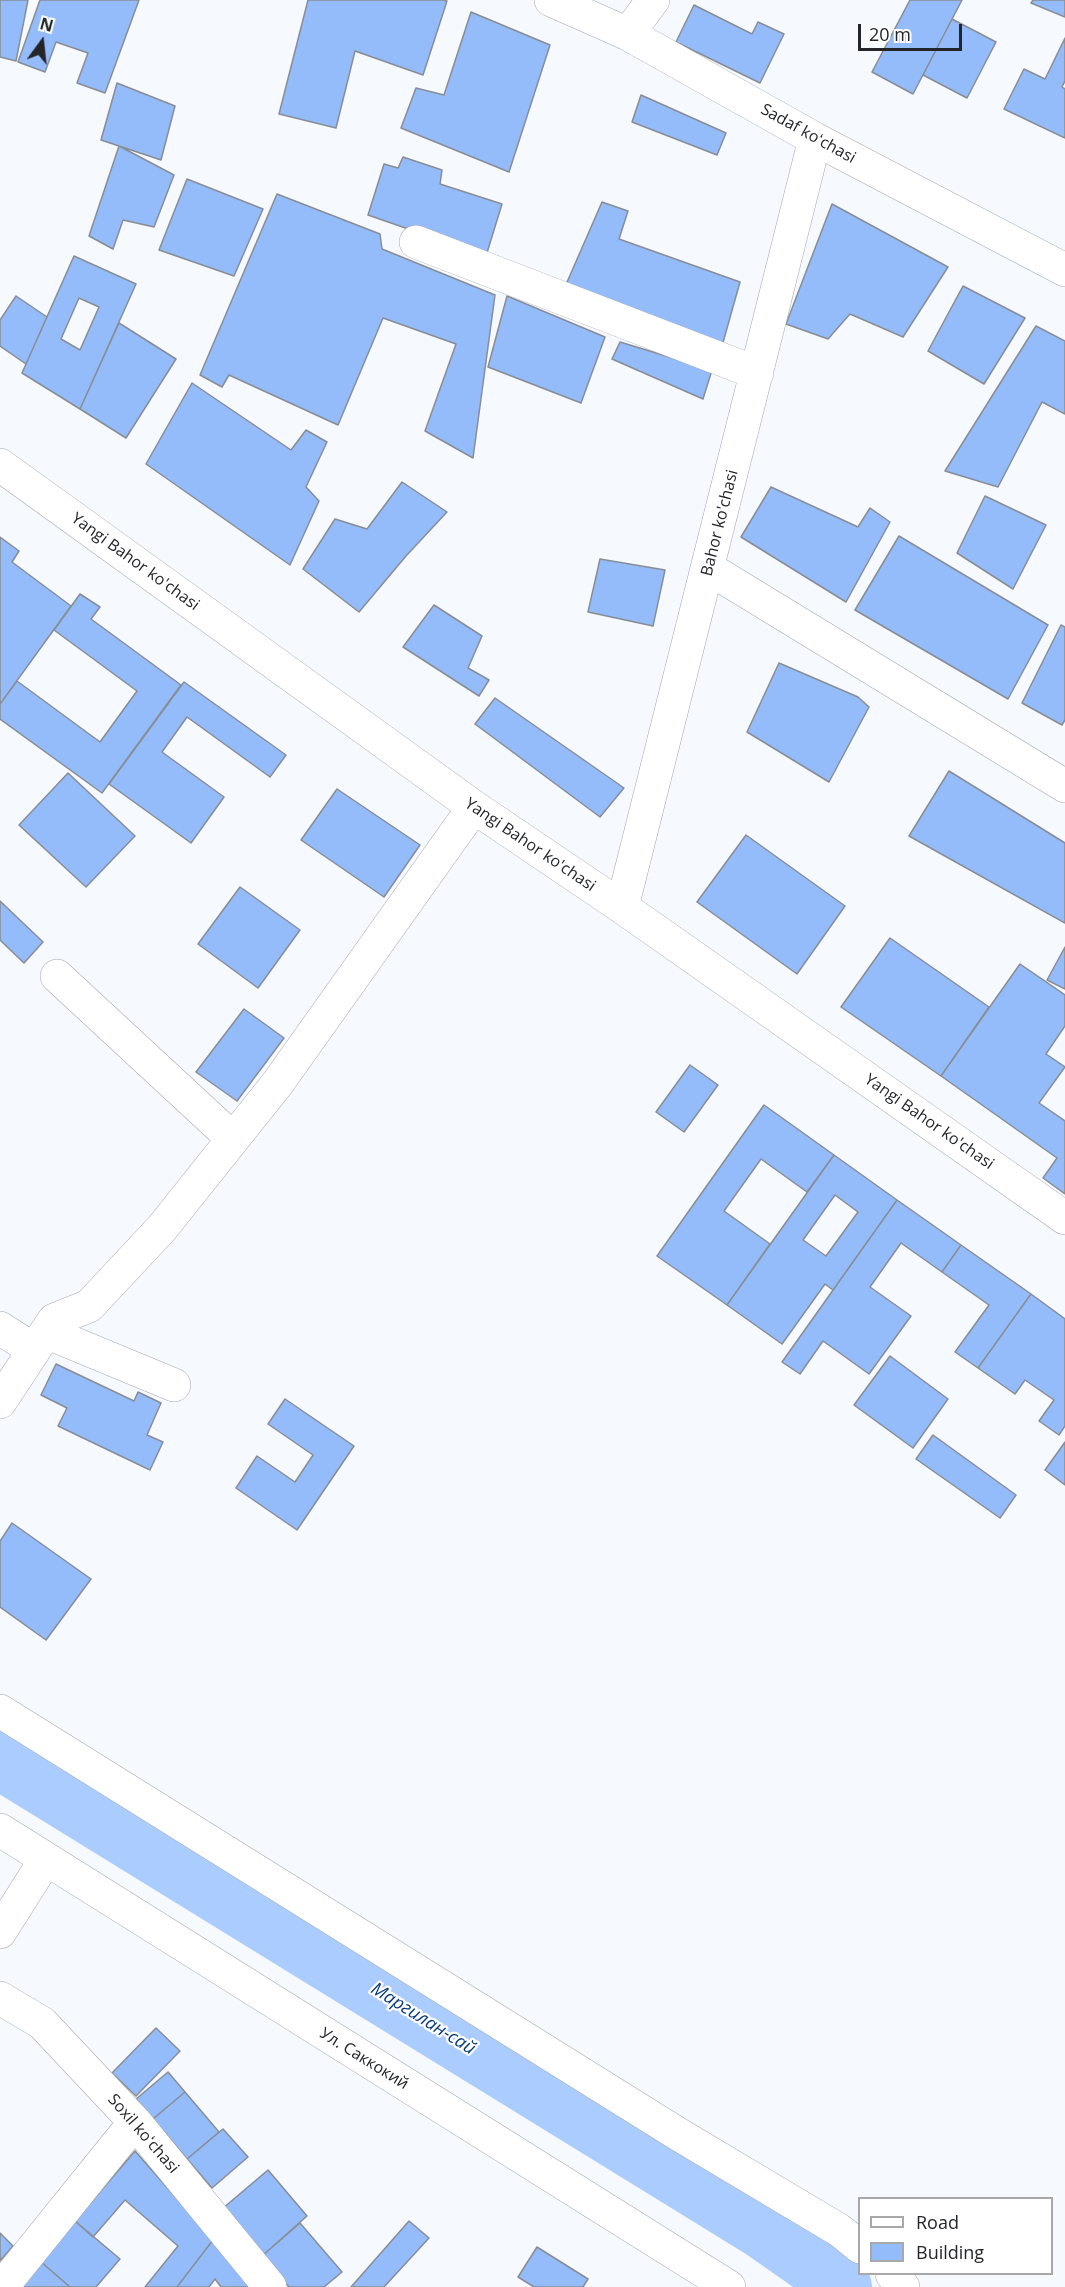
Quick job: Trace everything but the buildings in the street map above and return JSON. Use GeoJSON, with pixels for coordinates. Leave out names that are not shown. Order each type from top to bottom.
{"type":"FeatureCollection","features":[{"type":"Feature","properties":{"kind":"street","name":"Sadaf koʻchasi"},"geometry":{"type":"LineString","coordinates":[[551,0],[628,34],[815,139],[1065,270]]}},
{"type":"Feature","properties":{"kind":"street"},"geometry":{"type":"LineString","coordinates":[[628,34],[653,0]]}},
{"type":"Feature","properties":{"kind":"street","name":"Bahor ko'chasi"},"geometry":{"type":"LineString","coordinates":[[622,907],[815,139]]}},
{"type":"Feature","properties":{"kind":"street"},"geometry":{"type":"LineString","coordinates":[[416,242],[757,374]]}},
{"type":"Feature","properties":{"kind":"street","name":"Yangi Bahor ko'chasi"},"geometry":{"type":"LineString","coordinates":[[0,465],[474,807],[622,907],[1065,1218]]}},
{"type":"Feature","properties":{"kind":"street"},"geometry":{"type":"LineString","coordinates":[[708,568],[1065,786]]}},
{"type":"Feature","properties":{"kind":"street"},"geometry":{"type":"LineString","coordinates":[[0,1402],[54,1320],[89,1306],[162,1228],[277,1084],[474,807]]}},
{"type":"Feature","properties":{"kind":"street"},"geometry":{"type":"LineString","coordinates":[[57,976],[233,1139]]}},
{"type":"Feature","properties":{"kind":"street"},"geometry":{"type":"LineString","coordinates":[[0,1328],[174,1385]]}},
{"type":"Feature","properties":{"kind":"street"},"geometry":{"type":"LineString","coordinates":[[0,1711],[668,2128],[839,2230],[858,2245]]}},
{"type":"Feature","properties":{"kind":"street","name":"Ул. Саккокий"},"geometry":{"type":"LineString","coordinates":[[0,1830],[729,2287]]}},
{"type":"Feature","properties":{"kind":"street"},"geometry":{"type":"LineString","coordinates":[[0,1932],[46,1859]]}},
{"type":"Feature","properties":{"kind":"street","name":"Soxil koʻchasi"},"geometry":{"type":"LineString","coordinates":[[0,1998],[42,2023],[135,2122],[270,2287]]}},
{"type":"Feature","properties":{"kind":"street"},"geometry":{"type":"LineString","coordinates":[[2,2287],[135,2122]]}},
{"type":"Feature","properties":{"kind":"street"},"geometry":{"type":"LineString","coordinates":[[893,2275],[903,2287]]}},
{"type":"Feature","properties":{"kind":"waterway","name":"Маргилан-сай"},"geometry":{"type":"LineString","coordinates":[[0,1758],[763,2228],[820,2268],[841,2287]]}}]}
